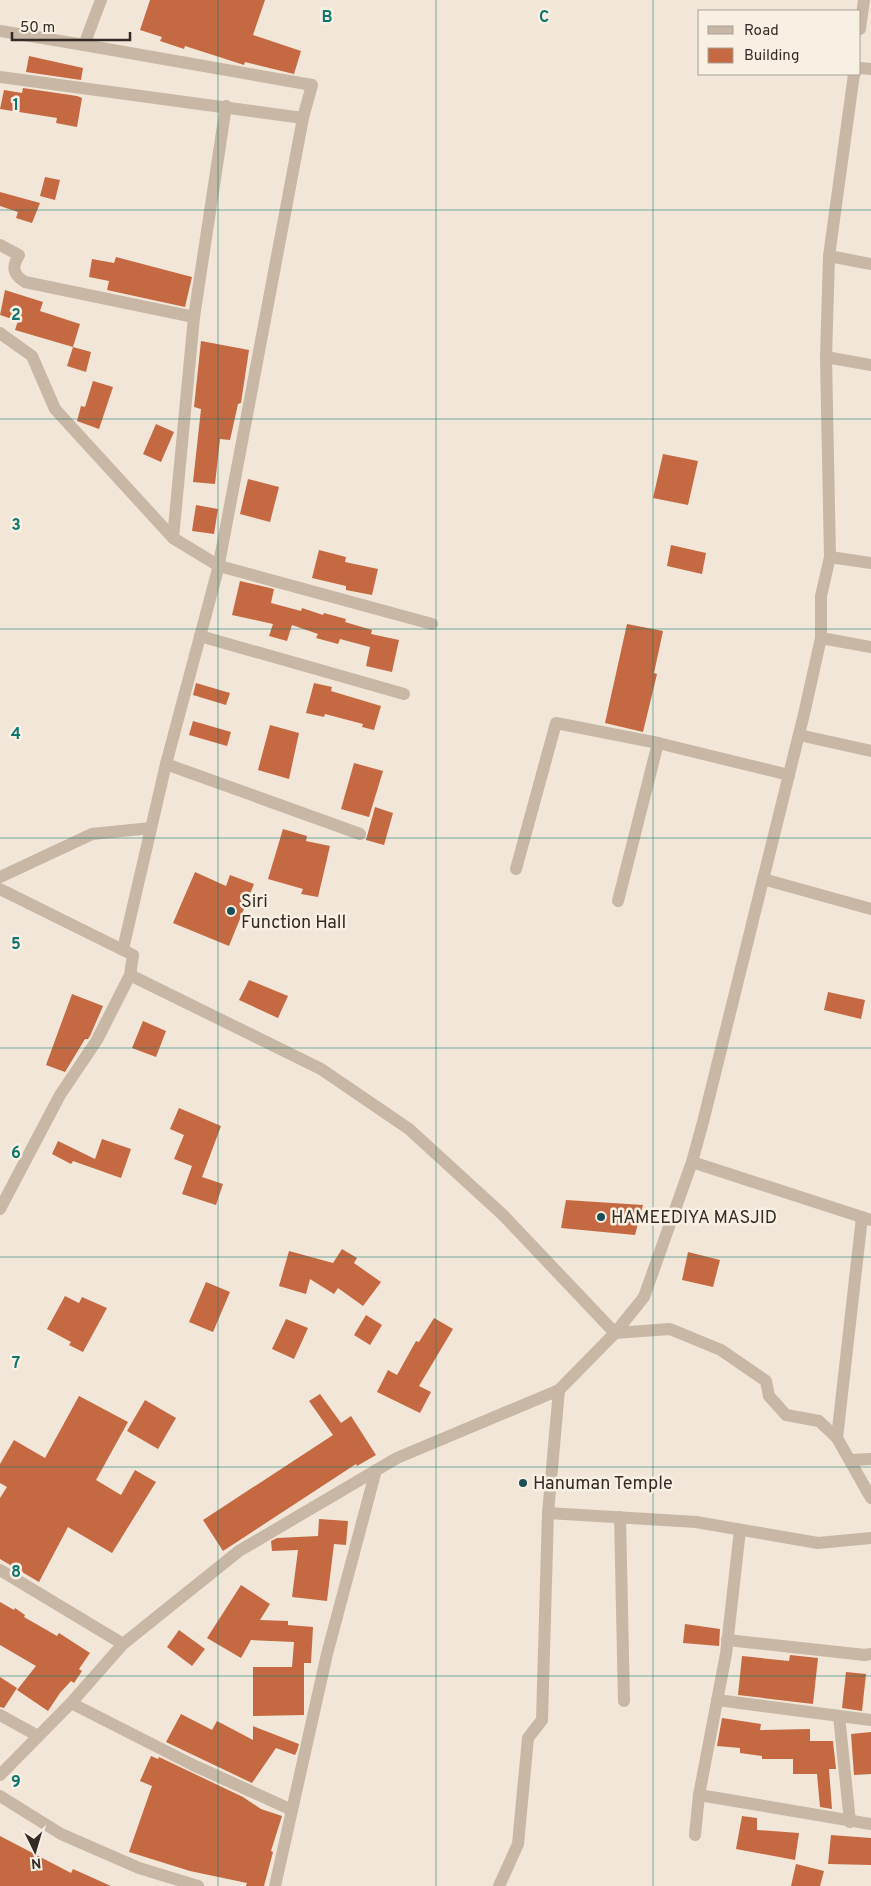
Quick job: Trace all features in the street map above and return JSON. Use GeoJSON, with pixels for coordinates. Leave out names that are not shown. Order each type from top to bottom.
{"type":"FeatureCollection","features":[{"type":"Feature","properties":{"kind":"street"},"geometry":{"type":"LineString","coordinates":[[84,45],[101,0]]}},
{"type":"Feature","properties":{"kind":"street"},"geometry":{"type":"LineString","coordinates":[[861,22],[864,0]]}},
{"type":"Feature","properties":{"kind":"street"},"geometry":{"type":"LineString","coordinates":[[0,31],[312,85],[303,118],[219,566],[166,764],[123,949]]}},
{"type":"Feature","properties":{"kind":"street"},"geometry":{"type":"LineString","coordinates":[[0,1775],[71,1703],[122,1644],[239,1551],[397,1458],[560,1390],[615,1333],[644,1297],[692,1162],[799,735],[821,638],[821,596],[830,557],[826,356],[829,256],[854,75]]}},
{"type":"Feature","properties":{"kind":"street"},"geometry":{"type":"LineString","coordinates":[[0,77],[226,106],[303,118]]}},
{"type":"Feature","properties":{"kind":"street"},"geometry":{"type":"LineString","coordinates":[[173,538],[194,317],[226,106]]}},
{"type":"Feature","properties":{"kind":"street"},"geometry":{"type":"LineString","coordinates":[[0,245],[19,255],[13,266],[14,272],[25,282],[194,317]]}},
{"type":"Feature","properties":{"kind":"street"},"geometry":{"type":"LineString","coordinates":[[829,256],[871,264]]}},
{"type":"Feature","properties":{"kind":"street"},"geometry":{"type":"LineString","coordinates":[[0,333],[32,356],[55,409],[173,538],[219,566],[432,624]]}},
{"type":"Feature","properties":{"kind":"street"},"geometry":{"type":"LineString","coordinates":[[826,356],[871,365]]}},
{"type":"Feature","properties":{"kind":"street"},"geometry":{"type":"LineString","coordinates":[[830,557],[871,563]]}},
{"type":"Feature","properties":{"kind":"street"},"geometry":{"type":"LineString","coordinates":[[200,636],[404,694]]}},
{"type":"Feature","properties":{"kind":"street"},"geometry":{"type":"LineString","coordinates":[[821,638],[871,647]]}},
{"type":"Feature","properties":{"kind":"street"},"geometry":{"type":"LineString","coordinates":[[516,869],[556,723],[658,743],[789,775]]}},
{"type":"Feature","properties":{"kind":"street"},"geometry":{"type":"LineString","coordinates":[[799,735],[871,751]]}},
{"type":"Feature","properties":{"kind":"street"},"geometry":{"type":"LineString","coordinates":[[618,901],[658,743]]}},
{"type":"Feature","properties":{"kind":"street"},"geometry":{"type":"LineString","coordinates":[[166,764],[360,834]]}},
{"type":"Feature","properties":{"kind":"street"},"geometry":{"type":"LineString","coordinates":[[0,877],[92,834],[151,828]]}},
{"type":"Feature","properties":{"kind":"street"},"geometry":{"type":"LineString","coordinates":[[763,879],[871,909]]}},
{"type":"Feature","properties":{"kind":"street"},"geometry":{"type":"LineString","coordinates":[[0,889],[133,955],[130,975],[98,1040],[60,1095],[0,1210]]}},
{"type":"Feature","properties":{"kind":"street"},"geometry":{"type":"LineString","coordinates":[[130,975],[322,1069],[409,1129],[503,1215],[615,1333]]}},
{"type":"Feature","properties":{"kind":"street"},"geometry":{"type":"LineString","coordinates":[[692,1162],[866,1218],[837,1438]]}},
{"type":"Feature","properties":{"kind":"street"},"geometry":{"type":"LineString","coordinates":[[615,1333],[670,1329],[721,1350],[766,1381],[769,1396],[786,1415],[819,1421],[837,1438],[871,1498]]}},
{"type":"Feature","properties":{"kind":"street"},"geometry":{"type":"LineString","coordinates":[[499,1886],[518,1844],[528,1738],[542,1720],[548,1513],[560,1390]]}},
{"type":"Feature","properties":{"kind":"street"},"geometry":{"type":"LineString","coordinates":[[850,1460],[871,1459]]}},
{"type":"Feature","properties":{"kind":"street"},"geometry":{"type":"LineString","coordinates":[[275,1886],[327,1654],[376,1470]]}},
{"type":"Feature","properties":{"kind":"street"},"geometry":{"type":"LineString","coordinates":[[548,1513],[696,1522],[818,1543],[871,1538]]}},
{"type":"Feature","properties":{"kind":"street"},"geometry":{"type":"LineString","coordinates":[[620,1517],[624,1701]]}},
{"type":"Feature","properties":{"kind":"street"},"geometry":{"type":"LineString","coordinates":[[695,1835],[699,1795],[727,1640],[740,1530]]}},
{"type":"Feature","properties":{"kind":"street"},"geometry":{"type":"LineString","coordinates":[[0,1570],[122,1644]]}},
{"type":"Feature","properties":{"kind":"street"},"geometry":{"type":"LineString","coordinates":[[727,1640],[865,1655],[871,1654]]}},
{"type":"Feature","properties":{"kind":"street"},"geometry":{"type":"LineString","coordinates":[[717,1700],[871,1720]]}},
{"type":"Feature","properties":{"kind":"street"},"geometry":{"type":"LineString","coordinates":[[71,1703],[193,1765],[292,1810]]}},
{"type":"Feature","properties":{"kind":"street"},"geometry":{"type":"LineString","coordinates":[[0,1715],[38,1736]]}},
{"type":"Feature","properties":{"kind":"street"},"geometry":{"type":"LineString","coordinates":[[839,1716],[850,1822]]}},
{"type":"Feature","properties":{"kind":"street"},"geometry":{"type":"LineString","coordinates":[[699,1795],[850,1822],[871,1824]]}},
{"type":"Feature","properties":{"kind":"street"},"geometry":{"type":"LineString","coordinates":[[0,1796],[61,1834],[139,1868],[198,1886]]}},
{"type":"Feature","properties":{"kind":"building"},"geometry":{"type":"Polygon","coordinates":[[[150,0],[265,0],[253,35],[301,51],[294,74],[245,62],[244,65],[185,46],[184,49],[160,41],[162,37],[140,30],[150,0]]]}},
{"type":"Feature","properties":{"kind":"building"},"geometry":{"type":"Polygon","coordinates":[[[29,56],[83,68],[81,80],[26,72],[29,56]]]}},
{"type":"Feature","properties":{"kind":"building"},"geometry":{"type":"Polygon","coordinates":[[[23,88],[82,98],[77,127],[56,123],[57,118],[0,109],[4,90],[22,93],[23,88]]]}},
{"type":"Feature","properties":{"kind":"building"},"geometry":{"type":"Polygon","coordinates":[[[45,177],[60,180],[55,200],[40,196],[45,177]]]}},
{"type":"Feature","properties":{"kind":"building"},"geometry":{"type":"Polygon","coordinates":[[[0,192],[40,203],[32,223],[16,218],[18,212],[0,206],[0,192]]]}},
{"type":"Feature","properties":{"kind":"building"},"geometry":{"type":"Polygon","coordinates":[[[116,257],[192,277],[185,307],[107,290],[109,281],[89,277],[92,259],[114,263],[116,257]]]}},
{"type":"Feature","properties":{"kind":"building"},"geometry":{"type":"Polygon","coordinates":[[[5,290],[43,302],[40,311],[80,324],[73,347],[15,330],[18,321],[0,315],[5,290]]]}},
{"type":"Feature","properties":{"kind":"building"},"geometry":{"type":"Polygon","coordinates":[[[201,341],[249,350],[241,403],[238,404],[230,440],[220,439],[215,484],[193,482],[201,409],[194,407],[201,341]]]}},
{"type":"Feature","properties":{"kind":"building"},"geometry":{"type":"Polygon","coordinates":[[[73,347],[91,352],[86,372],[67,366],[73,347]]]}},
{"type":"Feature","properties":{"kind":"building"},"geometry":{"type":"Polygon","coordinates":[[[93,381],[113,387],[99,429],[77,421],[81,406],[85,407],[93,381]]]}},
{"type":"Feature","properties":{"kind":"building"},"geometry":{"type":"Polygon","coordinates":[[[156,424],[174,432],[161,462],[143,454],[156,424]]]}},
{"type":"Feature","properties":{"kind":"building"},"geometry":{"type":"Polygon","coordinates":[[[663,454],[698,461],[688,505],[653,498],[663,454]]]}},
{"type":"Feature","properties":{"kind":"building"},"geometry":{"type":"Polygon","coordinates":[[[248,479],[279,487],[270,522],[240,514],[248,479]]]}},
{"type":"Feature","properties":{"kind":"building"},"geometry":{"type":"Polygon","coordinates":[[[196,505],[218,509],[214,534],[192,531],[196,505]]]}},
{"type":"Feature","properties":{"kind":"building"},"geometry":{"type":"Polygon","coordinates":[[[671,545],[706,553],[702,574],[667,566],[671,545]]]}},
{"type":"Feature","properties":{"kind":"building"},"geometry":{"type":"Polygon","coordinates":[[[319,550],[346,557],[345,562],[378,569],[372,595],[346,590],[346,586],[312,578],[319,550]]]}},
{"type":"Feature","properties":{"kind":"building"},"geometry":{"type":"Polygon","coordinates":[[[240,581],[274,589],[271,603],[301,611],[302,608],[323,615],[324,613],[346,619],[345,622],[372,630],[371,634],[399,640],[392,672],[366,666],[370,647],[340,639],[338,644],[316,638],[318,634],[292,625],[287,641],[269,636],[273,624],[232,615],[240,581]]]}},
{"type":"Feature","properties":{"kind":"building"},"geometry":{"type":"Polygon","coordinates":[[[627,624],[663,631],[654,673],[657,674],[643,732],[605,723],[627,624]]]}},
{"type":"Feature","properties":{"kind":"building"},"geometry":{"type":"Polygon","coordinates":[[[196,683],[230,693],[226,705],[193,695],[196,683]]]}},
{"type":"Feature","properties":{"kind":"building"},"geometry":{"type":"Polygon","coordinates":[[[314,683],[332,687],[331,691],[381,706],[374,730],[362,727],[363,724],[325,714],[324,717],[306,713],[314,683]]]}},
{"type":"Feature","properties":{"kind":"building"},"geometry":{"type":"Polygon","coordinates":[[[193,721],[231,732],[227,746],[189,735],[193,721]]]}},
{"type":"Feature","properties":{"kind":"building"},"geometry":{"type":"Polygon","coordinates":[[[270,725],[299,733],[289,779],[258,770],[270,725]]]}},
{"type":"Feature","properties":{"kind":"building"},"geometry":{"type":"Polygon","coordinates":[[[354,763],[383,771],[369,817],[341,809],[354,763]]]}},
{"type":"Feature","properties":{"kind":"building"},"geometry":{"type":"Polygon","coordinates":[[[375,807],[393,813],[384,845],[366,840],[375,807]]]}},
{"type":"Feature","properties":{"kind":"building"},"geometry":{"type":"Polygon","coordinates":[[[283,829],[307,836],[306,841],[330,846],[318,897],[301,894],[303,889],[268,879],[283,829]]]}},
{"type":"Feature","properties":{"kind":"building"},"geometry":{"type":"Polygon","coordinates":[[[195,872],[226,886],[230,875],[254,884],[229,946],[173,923],[195,872]]]}},
{"type":"Feature","properties":{"kind":"building"},"geometry":{"type":"Polygon","coordinates":[[[249,980],[288,996],[278,1018],[239,1000],[249,980]]]}},
{"type":"Feature","properties":{"kind":"building"},"geometry":{"type":"Polygon","coordinates":[[[828,992],[865,1000],[861,1019],[824,1010],[828,992]]]}},
{"type":"Feature","properties":{"kind":"building"},"geometry":{"type":"Polygon","coordinates":[[[72,994],[103,1006],[90,1036],[88,1039],[85,1039],[65,1072],[46,1065],[72,994]]]}},
{"type":"Feature","properties":{"kind":"building"},"geometry":{"type":"Polygon","coordinates":[[[143,1021],[166,1031],[156,1057],[132,1048],[143,1021]]]}},
{"type":"Feature","properties":{"kind":"building"},"geometry":{"type":"Polygon","coordinates":[[[179,1108],[221,1126],[202,1177],[223,1184],[216,1205],[182,1194],[192,1166],[174,1159],[184,1135],[170,1129],[179,1108]]]}},
{"type":"Feature","properties":{"kind":"building"},"geometry":{"type":"Polygon","coordinates":[[[102,1139],[131,1149],[121,1178],[73,1161],[71,1164],[52,1154],[58,1141],[95,1159],[102,1139]]]}},
{"type":"Feature","properties":{"kind":"building","name":"HAMEEDIYA MASJID"},"geometry":{"type":"Polygon","coordinates":[[[566,1200],[643,1205],[635,1235],[561,1228],[566,1200]]]}},
{"type":"Feature","properties":{"kind":"building"},"geometry":{"type":"Polygon","coordinates":[[[342,1249],[357,1258],[354,1263],[381,1282],[363,1306],[338,1288],[334,1294],[310,1279],[306,1294],[279,1286],[289,1251],[333,1263],[342,1249]]]}},
{"type":"Feature","properties":{"kind":"building"},"geometry":{"type":"Polygon","coordinates":[[[688,1252],[720,1260],[713,1287],[682,1280],[688,1252]]]}},
{"type":"Feature","properties":{"kind":"building"},"geometry":{"type":"Polygon","coordinates":[[[206,1282],[230,1292],[213,1332],[189,1322],[206,1282]]]}},
{"type":"Feature","properties":{"kind":"building"},"geometry":{"type":"Polygon","coordinates":[[[65,1296],[79,1303],[82,1297],[107,1308],[83,1352],[69,1345],[71,1342],[47,1329],[65,1296]]]}},
{"type":"Feature","properties":{"kind":"building"},"geometry":{"type":"Polygon","coordinates":[[[366,1315],[382,1325],[370,1345],[354,1335],[366,1315]]]}},
{"type":"Feature","properties":{"kind":"building"},"geometry":{"type":"Polygon","coordinates":[[[434,1318],[453,1329],[419,1386],[431,1392],[420,1413],[377,1392],[388,1370],[397,1375],[416,1341],[419,1342],[434,1318]]]}},
{"type":"Feature","properties":{"kind":"building"},"geometry":{"type":"Polygon","coordinates":[[[286,1319],[308,1328],[294,1359],[272,1349],[286,1319]]]}},
{"type":"Feature","properties":{"kind":"building"},"geometry":{"type":"Polygon","coordinates":[[[320,1394],[341,1423],[351,1416],[376,1455],[357,1466],[356,1464],[223,1551],[203,1520],[333,1435],[309,1401],[320,1394]]]}},
{"type":"Feature","properties":{"kind":"building"},"geometry":{"type":"Polygon","coordinates":[[[79,1396],[128,1422],[96,1480],[121,1495],[135,1470],[156,1482],[112,1553],[68,1527],[39,1582],[0,1559],[0,1498],[7,1487],[0,1483],[0,1464],[14,1440],[45,1458],[79,1396]]]}},
{"type":"Feature","properties":{"kind":"building"},"geometry":{"type":"Polygon","coordinates":[[[145,1400],[176,1418],[158,1449],[127,1431],[145,1400]]]}},
{"type":"Feature","properties":{"kind":"building"},"geometry":{"type":"Polygon","coordinates":[[[319,1519],[348,1521],[346,1545],[334,1544],[327,1601],[292,1597],[298,1550],[272,1551],[271,1541],[277,1538],[318,1536],[319,1519]]]}},
{"type":"Feature","properties":{"kind":"building"},"geometry":{"type":"Polygon","coordinates":[[[241,1585],[270,1604],[260,1620],[288,1621],[288,1625],[313,1627],[311,1663],[304,1663],[304,1715],[253,1716],[253,1667],[292,1667],[294,1642],[251,1640],[241,1658],[207,1638],[241,1585]]]}},
{"type":"Feature","properties":{"kind":"building"},"geometry":{"type":"Polygon","coordinates":[[[0,1602],[14,1610],[15,1608],[25,1615],[24,1617],[57,1636],[59,1633],[90,1653],[79,1669],[82,1671],[74,1683],[71,1681],[48,1711],[17,1690],[36,1666],[0,1645],[0,1602]]]}},
{"type":"Feature","properties":{"kind":"building"},"geometry":{"type":"Polygon","coordinates":[[[685,1624],[720,1629],[719,1646],[683,1643],[685,1624]]]}},
{"type":"Feature","properties":{"kind":"building"},"geometry":{"type":"Polygon","coordinates":[[[179,1630],[205,1649],[192,1666],[167,1647],[179,1630]]]}},
{"type":"Feature","properties":{"kind":"building"},"geometry":{"type":"Polygon","coordinates":[[[790,1655],[818,1658],[813,1704],[738,1695],[742,1656],[789,1661],[790,1655]]]}},
{"type":"Feature","properties":{"kind":"building"},"geometry":{"type":"Polygon","coordinates":[[[846,1672],[866,1674],[862,1711],[842,1708],[846,1672]]]}},
{"type":"Feature","properties":{"kind":"building"},"geometry":{"type":"Polygon","coordinates":[[[0,1677],[17,1688],[4,1708],[0,1707],[0,1677]]]}},
{"type":"Feature","properties":{"kind":"building"},"geometry":{"type":"Polygon","coordinates":[[[181,1714],[212,1730],[217,1721],[253,1740],[253,1726],[299,1744],[297,1751],[295,1755],[276,1748],[252,1783],[166,1742],[181,1714]]]}},
{"type":"Feature","properties":{"kind":"building"},"geometry":{"type":"Polygon","coordinates":[[[722,1718],[761,1724],[760,1730],[810,1729],[810,1741],[833,1741],[836,1769],[829,1769],[832,1809],[820,1807],[817,1774],[793,1774],[793,1759],[762,1759],[762,1756],[740,1753],[740,1748],[717,1746],[722,1718]]]}},
{"type":"Feature","properties":{"kind":"building"},"geometry":{"type":"Polygon","coordinates":[[[871,1732],[871,1774],[854,1775],[851,1734],[871,1732]]]}},
{"type":"Feature","properties":{"kind":"building"},"geometry":{"type":"Polygon","coordinates":[[[151,1756],[158,1759],[159,1757],[243,1797],[261,1809],[282,1816],[271,1851],[273,1852],[264,1886],[246,1886],[247,1883],[190,1871],[129,1852],[152,1786],[140,1781],[151,1756]]]}},
{"type":"Feature","properties":{"kind":"building"},"geometry":{"type":"Polygon","coordinates":[[[742,1816],[757,1818],[757,1830],[799,1833],[795,1860],[736,1849],[742,1816]]]}},
{"type":"Feature","properties":{"kind":"building"},"geometry":{"type":"Polygon","coordinates":[[[831,1835],[871,1838],[871,1865],[828,1864],[831,1835]]]}},
{"type":"Feature","properties":{"kind":"building"},"geometry":{"type":"Polygon","coordinates":[[[0,1836],[71,1873],[73,1869],[111,1886],[0,1886],[0,1836]]]}},
{"type":"Feature","properties":{"kind":"building"},"geometry":{"type":"Polygon","coordinates":[[[796,1864],[824,1871],[820,1886],[791,1886],[796,1864]]]}},
{"type":"Feature","properties":{"kind":"place","name":"Siri Function Hall"},"geometry":{"type":"Point","coordinates":[231,911]}},
{"type":"Feature","properties":{"kind":"place","name":"HAMEEDIYA MASJID"},"geometry":{"type":"Point","coordinates":[601,1217]}},
{"type":"Feature","properties":{"kind":"place","name":"Hanuman Temple"},"geometry":{"type":"Point","coordinates":[523,1483]}}]}
